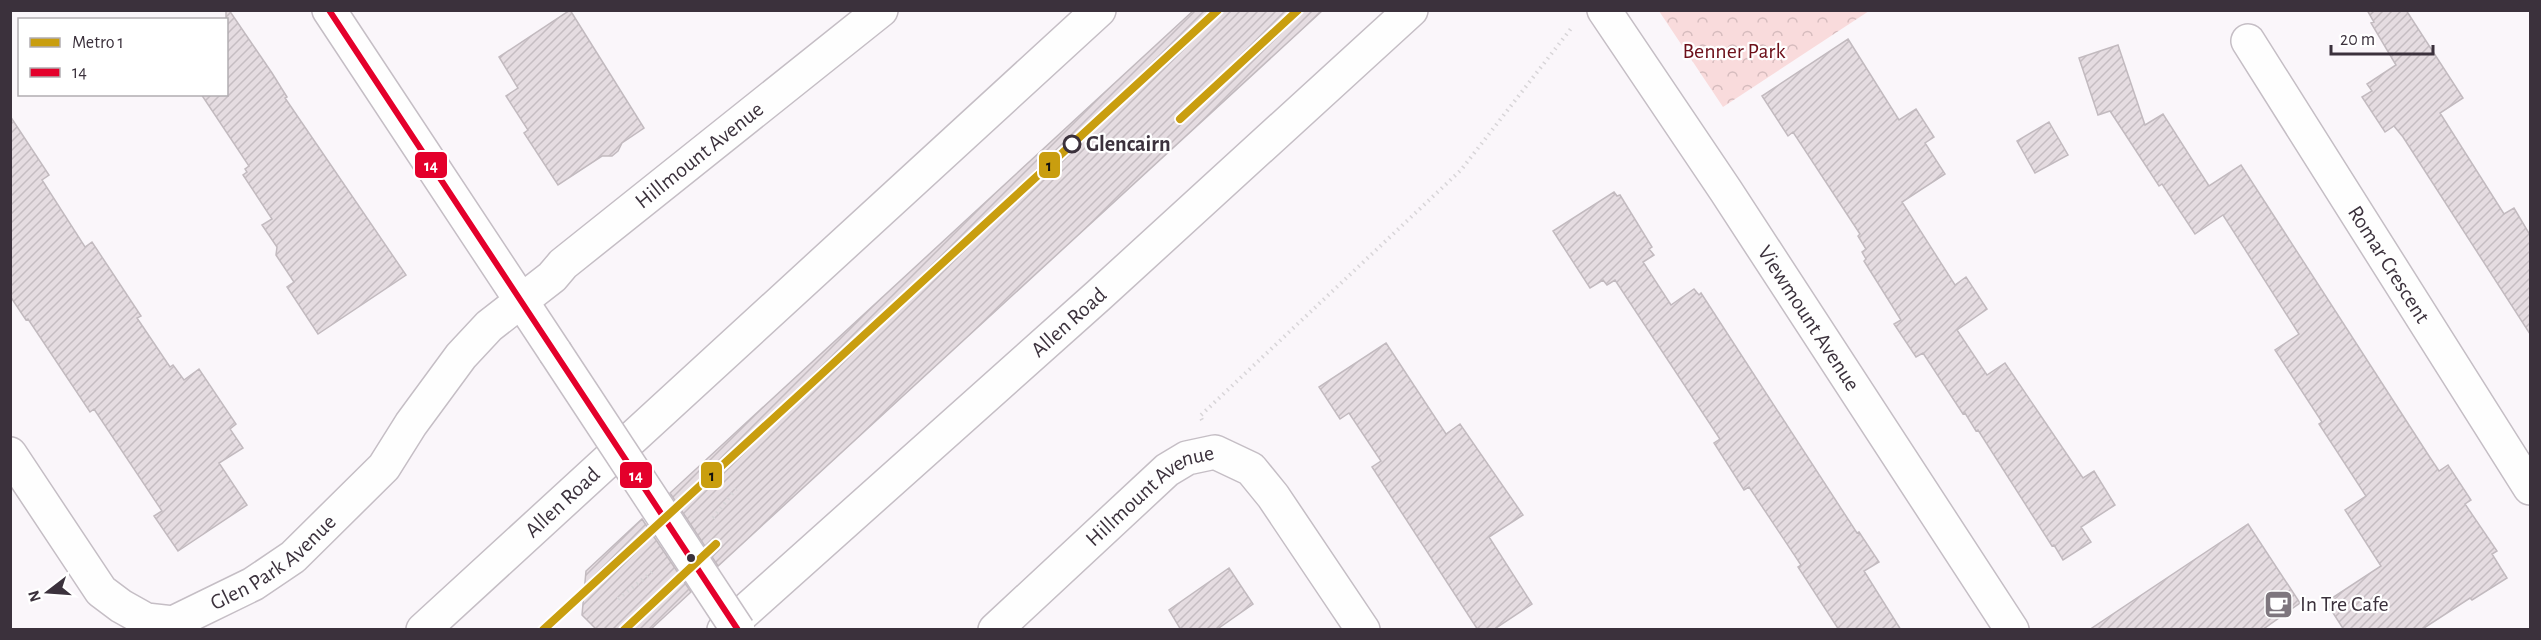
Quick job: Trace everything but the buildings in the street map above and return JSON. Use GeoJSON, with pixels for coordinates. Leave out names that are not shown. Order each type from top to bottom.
{"type":"FeatureCollection","features":[{"type":"Feature","properties":{"kind":"main road"},"geometry":{"type":"LineString","coordinates":[[329,10],[738,630]]}},
{"type":"Feature","properties":{"kind":"main road","name":"Hillmount Avenue"},"geometry":{"type":"LineString","coordinates":[[521,301],[582,249],[882,10]]}},
{"type":"Feature","properties":{"kind":"main road","name":"Allen Road"},"geometry":{"type":"LineString","coordinates":[[423,630],[1099,10]]}},
{"type":"Feature","properties":{"kind":"main road","name":"Allen Road"},"geometry":{"type":"LineString","coordinates":[[724,630],[1099,295],[1411,10]]}},
{"type":"Feature","properties":{"kind":"main road","name":"Viewmount Avenue"},"geometry":{"type":"LineString","coordinates":[[1604,10],[1726,191],[2012,630]]}},
{"type":"Feature","properties":{"kind":"main road","name":"Romar Crescent"},"geometry":{"type":"LineString","coordinates":[[2248,40],[2530,488]]}},
{"type":"Feature","properties":{"kind":"main road","name":"Glen Park Avenue"},"geometry":{"type":"LineString","coordinates":[[10,454],[101,591],[146,620],[174,623],[253,584],[293,557],[384,467],[411,424],[461,356],[489,327],[521,301]]}},
{"type":"Feature","properties":{"kind":"main road","name":"Hillmount Avenue"},"geometry":{"type":"LineString","coordinates":[[995,630],[1167,470],[1187,458],[1215,452],[1251,468],[1273,496],[1363,630]]}},
{"type":"Feature","properties":{"kind":"path"},"geometry":{"type":"LineString","coordinates":[[1215,452],[1200,416],[1461,170],[1573,26]]}},
{"type":"Feature","properties":{"kind":"path"},"geometry":{"type":"LineString","coordinates":[[713,518],[736,489]]}},
{"type":"Feature","properties":{"kind":"path"},"geometry":{"type":"LineString","coordinates":[[618,599],[652,572]]}},
{"type":"Feature","properties":{"kind":"green space","name":"Benner Park"},"geometry":{"type":"Polygon","coordinates":[[[1659,11],[1869,11],[1723,107],[1659,11]]]}},
{"type":"Feature","properties":{"kind":"metro line","name":"1"},"geometry":{"type":"LineString","coordinates":[[543,630],[1218,10]]}},
{"type":"Feature","properties":{"kind":"metro line","name":"1"},"geometry":{"type":"LineString","coordinates":[[1180,119],[1298,10]]}},
{"type":"Feature","properties":{"kind":"metro line","name":"1"},"geometry":{"type":"LineString","coordinates":[[624,630],[716,544]]}},
{"type":"Feature","properties":{"kind":"transit line","name":"14"},"geometry":{"type":"LineString","coordinates":[[329,10],[738,630]]}},
{"type":"Feature","properties":{"kind":"place","name":"Glencairn"},"geometry":{"type":"Point","coordinates":[1072,144]}},
{"type":"Feature","properties":{"kind":"place","name":"In Tre Cafe"},"geometry":{"type":"Point","coordinates":[2279,604]}}]}
